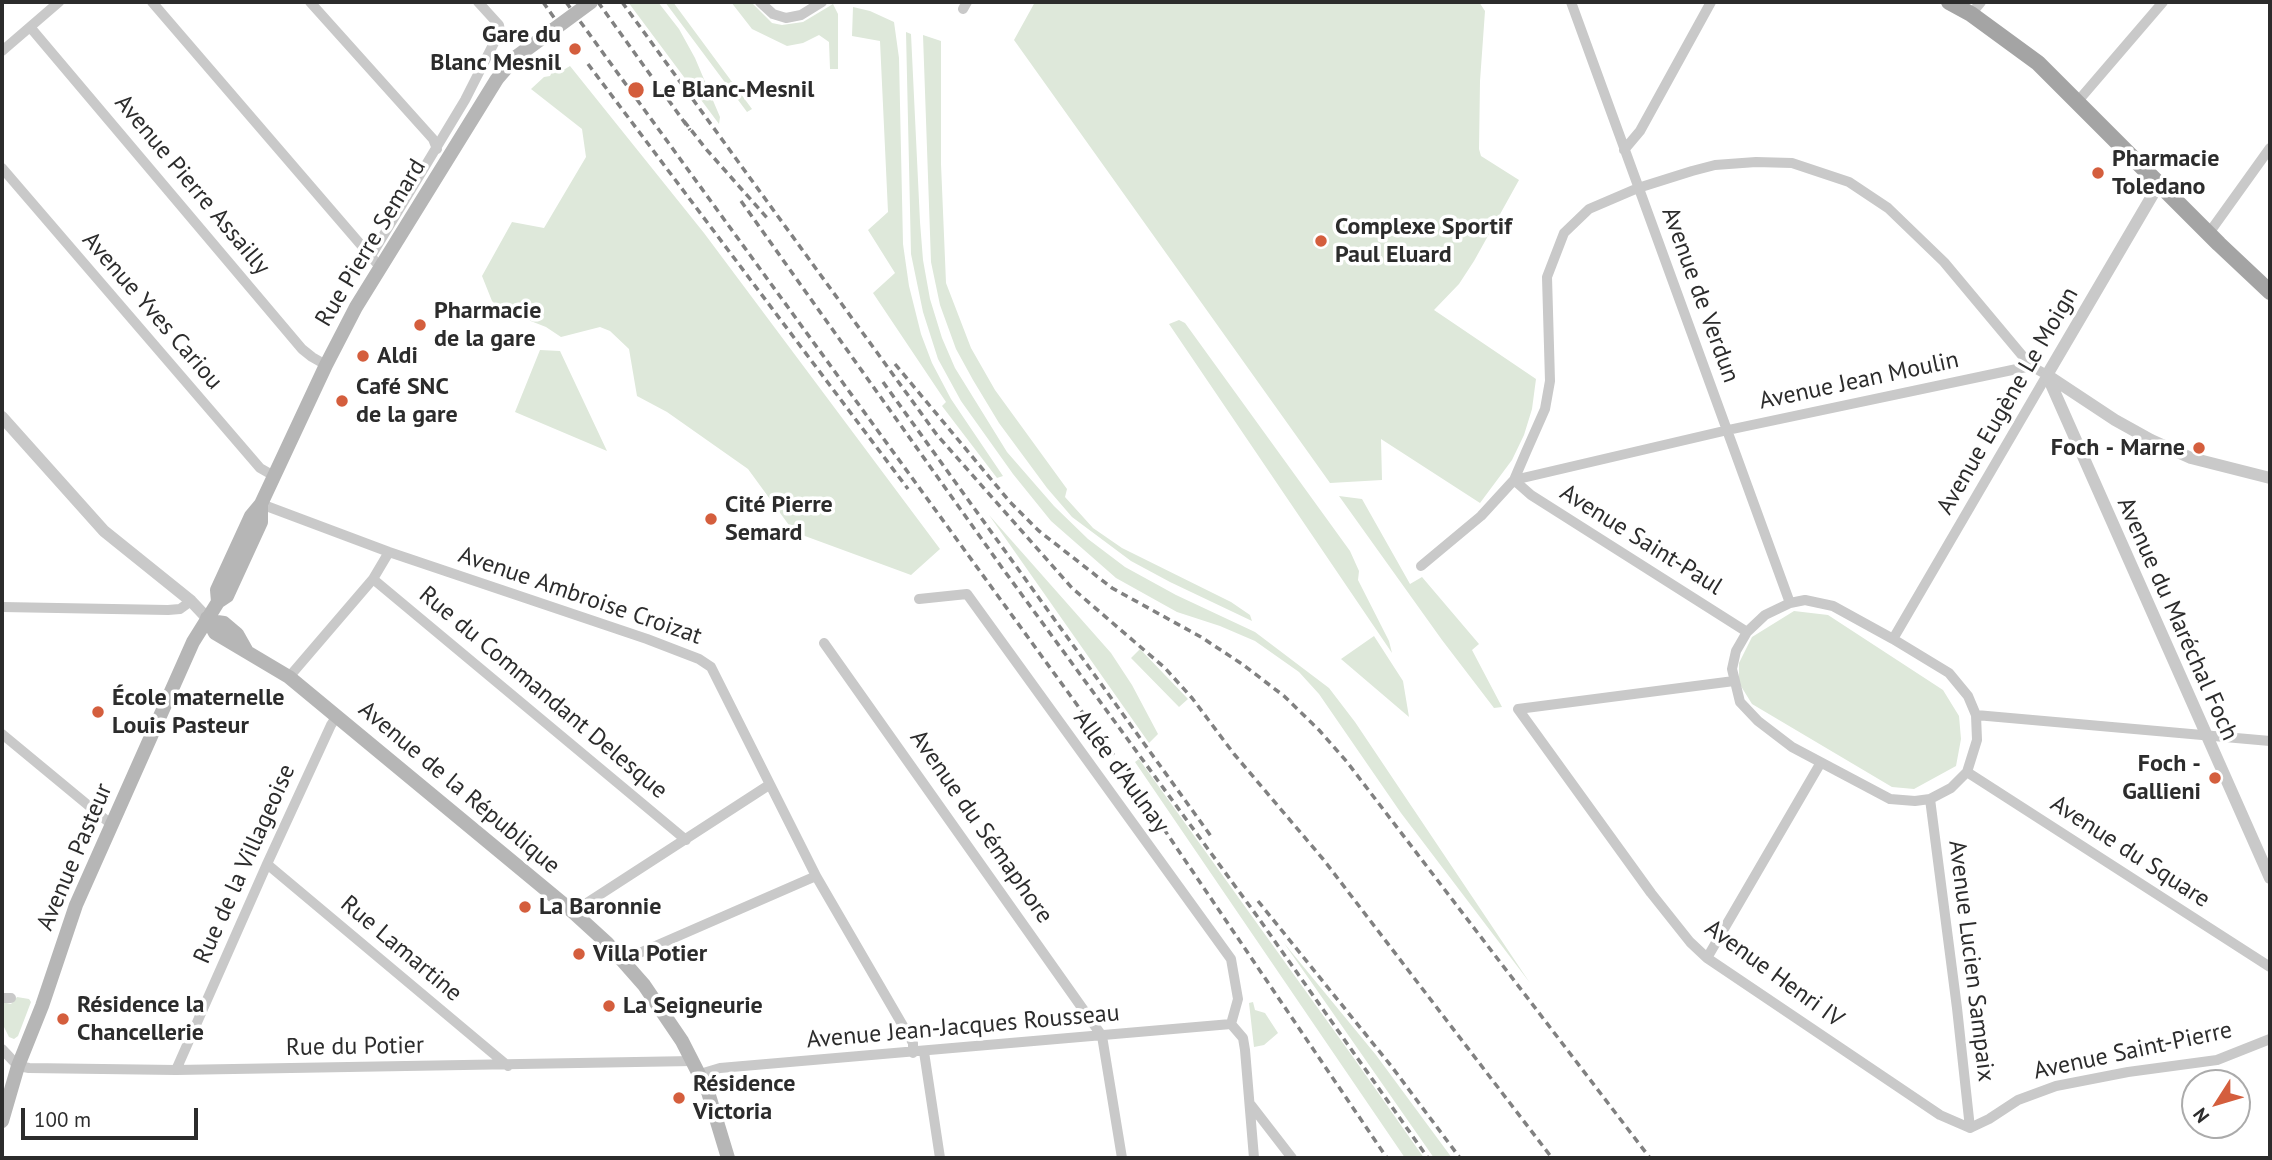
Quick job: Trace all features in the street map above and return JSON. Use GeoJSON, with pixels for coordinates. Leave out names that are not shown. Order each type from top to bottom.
{"type":"FeatureCollection","features":[{"type":"Feature","properties":{"kind":"main road","name":"Rue Pierre Semard"},"geometry":{"type":"LineString","coordinates":[[208,620],[218,603],[217,590],[251,516],[261,504],[375,262],[497,79],[516,57],[592,2]]}},
{"type":"Feature","properties":{"kind":"main road"},"geometry":{"type":"LineString","coordinates":[[1950,2],[1976,8],[2038,63],[2270,292]]}},
{"type":"Feature","properties":{"kind":"main road","name":"Avenue de la République"},"geometry":{"type":"LineString","coordinates":[[208,620],[224,623],[237,634],[246,650],[289,677],[337,716],[573,912],[625,962],[664,1010],[700,1074],[728,1158]]}},
{"type":"Feature","properties":{"kind":"main road","name":"Avenue Pasteur"},"geometry":{"type":"LineString","coordinates":[[2,1121],[18,1066],[42,1006],[76,905],[193,642],[208,620]]}},
{"type":"Feature","properties":{"kind":"street"},"geometry":{"type":"LineString","coordinates":[[2,51],[60,2]]}},
{"type":"Feature","properties":{"kind":"street"},"geometry":{"type":"LineString","coordinates":[[152,2],[375,262]]}},
{"type":"Feature","properties":{"kind":"street"},"geometry":{"type":"LineString","coordinates":[[310,2],[433,139],[437,149]]}},
{"type":"Feature","properties":{"kind":"street","name":"Rue Pierre Semard"},"geometry":{"type":"LineString","coordinates":[[375,262],[465,100],[501,28],[478,2]]}},
{"type":"Feature","properties":{"kind":"street"},"geometry":{"type":"LineString","coordinates":[[760,2],[773,14],[786,18],[802,15],[822,2]]}},
{"type":"Feature","properties":{"kind":"street","name":"Avenue de Verdun"},"geometry":{"type":"LineString","coordinates":[[1571,2],[1790,603]]}},
{"type":"Feature","properties":{"kind":"street"},"geometry":{"type":"LineString","coordinates":[[1624,150],[1640,131],[1711,2]]}},
{"type":"Feature","properties":{"kind":"street"},"geometry":{"type":"LineString","coordinates":[[2078,101],[2163,2]]}},
{"type":"Feature","properties":{"kind":"street","name":"Avenue Pierre Assailly"},"geometry":{"type":"LineString","coordinates":[[30,27],[302,349],[326,365]]}},
{"type":"Feature","properties":{"kind":"street"},"geometry":{"type":"LineString","coordinates":[[2209,233],[2270,148]]}},
{"type":"Feature","properties":{"kind":"street"},"geometry":{"type":"LineString","coordinates":[[1421,566],[1481,516],[1514,480],[1545,409],[1550,381],[1547,277],[1564,233],[1589,209],[1638,188],[1715,165],[1792,163],[1849,182],[1888,208],[1944,262],[2031,366],[2151,440],[2191,458],[2270,478]]}},
{"type":"Feature","properties":{"kind":"street","name":"Avenue Yves Cariou"},"geometry":{"type":"LineString","coordinates":[[2,168],[260,468],[274,476]]}},
{"type":"Feature","properties":{"kind":"street","name":"Avenue Eugène Le Moign"},"geometry":{"type":"LineString","coordinates":[[1893,639],[2159,184]]}},
{"type":"Feature","properties":{"kind":"street","name":"Avenue Jean Moulin"},"geometry":{"type":"LineString","coordinates":[[1514,480],[1728,430],[2031,366]]}},
{"type":"Feature","properties":{"kind":"street","name":"Avenue du Maréchal Foch"},"geometry":{"type":"LineString","coordinates":[[2047,375],[2270,878]]}},
{"type":"Feature","properties":{"kind":"street"},"geometry":{"type":"LineString","coordinates":[[2058,403],[2072,392]]}},
{"type":"Feature","properties":{"kind":"street"},"geometry":{"type":"LineString","coordinates":[[2,417],[104,531],[191,601],[208,620]]}},
{"type":"Feature","properties":{"kind":"street","name":"Avenue Saint-Paul"},"geometry":{"type":"LineString","coordinates":[[1514,480],[1531,495],[1747,632]]}},
{"type":"Feature","properties":{"kind":"street","name":"Avenue Ambroise Croizat"},"geometry":{"type":"LineString","coordinates":[[261,504],[389,552],[699,659],[710,667],[816,876],[918,1052],[940,1158]]}},
{"type":"Feature","properties":{"kind":"street"},"geometry":{"type":"LineString","coordinates":[[289,677],[373,579],[389,552]]}},
{"type":"Feature","properties":{"kind":"street","name":"Rue du Commandant Delesque"},"geometry":{"type":"LineString","coordinates":[[373,579],[686,839]]}},
{"type":"Feature","properties":{"kind":"street","name":"Allée d'Aulnay"},"geometry":{"type":"LineString","coordinates":[[919,599],[967,594],[1231,959],[1238,999],[1231,1024]]}},
{"type":"Feature","properties":{"kind":"street"},"geometry":{"type":"LineString","coordinates":[[1805,600],[1833,606],[1893,639],[1949,673],[1968,696],[1976,715],[1977,740],[1966,772],[1951,788],[1930,799],[1890,799],[1820,764],[1758,721],[1740,702],[1732,668],[1736,651],[1747,632],[1765,615],[1790,603],[1805,600]]}},
{"type":"Feature","properties":{"kind":"street"},"geometry":{"type":"LineString","coordinates":[[2,607],[168,610],[180,609],[191,601]]}},
{"type":"Feature","properties":{"kind":"street","name":"Avenue du Sémaphore"},"geometry":{"type":"LineString","coordinates":[[824,643],[1102,1036]]}},
{"type":"Feature","properties":{"kind":"street","name":"Avenue Henri IV"},"geometry":{"type":"LineString","coordinates":[[1734,681],[1518,709],[1651,893],[1690,942],[1707,958],[1940,1115],[1970,1128]]}},
{"type":"Feature","properties":{"kind":"street"},"geometry":{"type":"LineString","coordinates":[[1976,715],[2270,741]]}},
{"type":"Feature","properties":{"kind":"street","name":"Rue de la Villageoise"},"geometry":{"type":"LineString","coordinates":[[176,1070],[267,864],[337,716]]}},
{"type":"Feature","properties":{"kind":"street"},"geometry":{"type":"LineString","coordinates":[[2,734],[112,825]]}},
{"type":"Feature","properties":{"kind":"street"},"geometry":{"type":"LineString","coordinates":[[1707,958],[1820,764]]}},
{"type":"Feature","properties":{"kind":"street","name":"Avenue du Square"},"geometry":{"type":"LineString","coordinates":[[1966,772],[2270,967]]}},
{"type":"Feature","properties":{"kind":"street"},"geometry":{"type":"LineString","coordinates":[[573,912],[769,785]]}},
{"type":"Feature","properties":{"kind":"street","name":"Avenue Lucien Sampaix"},"geometry":{"type":"LineString","coordinates":[[1930,799],[1970,1128]]}},
{"type":"Feature","properties":{"kind":"street","name":"Rue Lamartine"},"geometry":{"type":"LineString","coordinates":[[267,864],[508,1066]]}},
{"type":"Feature","properties":{"kind":"street"},"geometry":{"type":"LineString","coordinates":[[625,962],[816,876]]}},
{"type":"Feature","properties":{"kind":"street"},"geometry":{"type":"LineString","coordinates":[[1231,1024],[1242,1038],[1245,1050],[1254,1158]]}},
{"type":"Feature","properties":{"kind":"street","name":"Avenue Jean-Jacques Rousseau"},"geometry":{"type":"LineString","coordinates":[[700,1074],[720,1069],[1231,1024]]}},
{"type":"Feature","properties":{"kind":"street"},"geometry":{"type":"LineString","coordinates":[[1102,1036],[1122,1158]]}},
{"type":"Feature","properties":{"kind":"street","name":"Avenue Saint-Pierre"},"geometry":{"type":"LineString","coordinates":[[1970,1128],[2018,1100],[2056,1086],[2217,1059],[2270,1039]]}},
{"type":"Feature","properties":{"kind":"street"},"geometry":{"type":"LineString","coordinates":[[2,1049],[18,1066]]}},
{"type":"Feature","properties":{"kind":"street","name":"Rue du Potier"},"geometry":{"type":"LineString","coordinates":[[18,1066],[176,1070],[693,1061]]}},
{"type":"Feature","properties":{"kind":"street"},"geometry":{"type":"LineString","coordinates":[[1251,1104],[1292,1158]]}},
{"type":"Feature","properties":{"kind":"green space"},"geometry":{"type":"Polygon","coordinates":[[[628,2],[658,2],[679,29],[695,58],[720,117],[719,124],[628,2]]]}},
{"type":"Feature","properties":{"kind":"green space"},"geometry":{"type":"Polygon","coordinates":[[[665,2],[673,2],[752,109],[747,112],[665,2]]]}},
{"type":"Feature","properties":{"kind":"green space"},"geometry":{"type":"Polygon","coordinates":[[[731,2],[751,2],[772,23],[782,25],[803,22],[833,4],[838,14],[838,69],[830,69],[829,42],[819,35],[803,43],[787,46],[752,29],[731,2]]]}},
{"type":"Feature","properties":{"kind":"green space","name":"Complexe Sportif Paul Eluard"},"geometry":{"type":"Polygon","coordinates":[[[1035,2],[1479,2],[1485,11],[1479,149],[1481,156],[1519,180],[1459,284],[1434,310],[1536,379],[1532,409],[1524,435],[1512,460],[1480,503],[1381,439],[1382,480],[1330,483],[1014,40],[1035,2]]]}},
{"type":"Feature","properties":{"kind":"green space"},"geometry":{"type":"Polygon","coordinates":[[[853,7],[894,22],[899,58],[903,244],[909,286],[921,334],[932,363],[951,399],[1003,476],[997,478],[942,406],[946,402],[873,293],[895,273],[868,230],[888,212],[880,41],[852,36],[853,7]]]}},
{"type":"Feature","properties":{"kind":"green space"},"geometry":{"type":"Polygon","coordinates":[[[906,32],[911,34],[920,222],[930,299],[955,368],[1007,452],[1054,506],[1088,539],[1125,567],[1176,595],[1255,632],[1329,688],[1355,722],[1530,983],[1401,813],[1319,694],[1299,672],[1255,641],[1177,612],[1116,578],[1051,521],[1013,474],[961,401],[938,359],[923,312],[911,254],[906,32]]]}},
{"type":"Feature","properties":{"kind":"green space"},"geometry":{"type":"Polygon","coordinates":[[[923,35],[941,41],[941,164],[946,283],[971,348],[995,390],[1067,489],[1065,497],[1093,528],[1122,548],[1231,602],[1250,615],[1252,621],[1131,561],[1072,517],[999,423],[973,380],[956,349],[940,305],[931,262],[923,35]]]}},
{"type":"Feature","properties":{"kind":"green space"},"geometry":{"type":"Polygon","coordinates":[[[570,66],[704,233],[940,549],[911,575],[794,532],[748,469],[667,412],[637,396],[629,349],[610,331],[600,327],[561,337],[546,327],[500,309],[492,301],[482,276],[512,222],[544,228],[586,157],[582,129],[531,89],[544,77],[550,76],[553,70],[570,66]]]}},
{"type":"Feature","properties":{"kind":"green space"},"geometry":{"type":"Polygon","coordinates":[[[1179,320],[1185,323],[1350,551],[1359,571],[1358,580],[1389,641],[1392,653],[1169,324],[1179,320]]]}},
{"type":"Feature","properties":{"kind":"green space"},"geometry":{"type":"Polygon","coordinates":[[[540,350],[560,351],[607,451],[515,412],[540,350]]]}},
{"type":"Feature","properties":{"kind":"green space"},"geometry":{"type":"Polygon","coordinates":[[[1339,496],[1362,499],[1410,584],[1422,577],[1479,644],[1472,650],[1502,707],[1494,708],[1339,496]]]}},
{"type":"Feature","properties":{"kind":"green space"},"geometry":{"type":"Polygon","coordinates":[[[989,515],[1111,653],[1132,685],[1158,734],[1149,743],[989,515]]]}},
{"type":"Feature","properties":{"kind":"green space"},"geometry":{"type":"Polygon","coordinates":[[[1794,611],[1828,615],[1943,690],[1959,716],[1961,739],[1956,766],[1914,789],[1892,787],[1752,704],[1739,683],[1739,663],[1752,637],[1794,611]]]}},
{"type":"Feature","properties":{"kind":"green space"},"geometry":{"type":"Polygon","coordinates":[[[1374,636],[1403,681],[1409,717],[1341,659],[1374,636]]]}},
{"type":"Feature","properties":{"kind":"green space"},"geometry":{"type":"Polygon","coordinates":[[[1140,649],[1188,699],[1179,707],[1131,658],[1140,649]]]}},
{"type":"Feature","properties":{"kind":"green space"},"geometry":{"type":"Polygon","coordinates":[[[1139,759],[1424,1158],[1405,1158],[1135,762],[1139,759]]]}},
{"type":"Feature","properties":{"kind":"green space"},"geometry":{"type":"Polygon","coordinates":[[[1284,943],[1376,1055],[1452,1158],[1434,1158],[1284,943]]]}},
{"type":"Feature","properties":{"kind":"green space"},"geometry":{"type":"Polygon","coordinates":[[[17,997],[29,999],[31,1002],[18,1036],[14,1039],[9,1037],[2,1023],[2,1002],[11,1004],[17,997]]]}},
{"type":"Feature","properties":{"kind":"green space"},"geometry":{"type":"Polygon","coordinates":[[[1253,1002],[1255,1010],[1265,1013],[1278,1033],[1264,1045],[1254,1047],[1249,1003],[1253,1002]]]}},
{"type":"Feature","properties":{"kind":"railway"},"geometry":{"type":"LineString","coordinates":[[543,2],[562,29]]}},
{"type":"Feature","properties":{"kind":"railway"},"geometry":{"type":"LineString","coordinates":[[566,2],[1115,757],[1387,1158]]}},
{"type":"Feature","properties":{"kind":"railway"},"geometry":{"type":"LineString","coordinates":[[598,2],[690,130]]}},
{"type":"Feature","properties":{"kind":"railway"},"geometry":{"type":"LineString","coordinates":[[622,2],[937,435],[1072,588],[1165,668],[1192,698],[1234,754],[1323,859],[1552,1158]]}},
{"type":"Feature","properties":{"kind":"railway"},"geometry":{"type":"LineString","coordinates":[[588,64],[908,489]]}},
{"type":"Feature","properties":{"kind":"railway"},"geometry":{"type":"LineString","coordinates":[[684,121],[768,219]]}},
{"type":"Feature","properties":{"kind":"railway"},"geometry":{"type":"LineString","coordinates":[[741,201],[1003,569],[1257,916],[1428,1158]]}},
{"type":"Feature","properties":{"kind":"railway"},"geometry":{"type":"LineString","coordinates":[[895,364],[1010,502],[1039,531],[1112,588],[1201,637],[1242,664],[1284,696],[1319,730],[1347,762],[1650,1158]]}},
{"type":"Feature","properties":{"kind":"railway"},"geometry":{"type":"LineString","coordinates":[[883,382],[1213,839]]}},
{"type":"Feature","properties":{"kind":"railway"},"geometry":{"type":"LineString","coordinates":[[1258,901],[1392,1067],[1460,1158]]}},
{"type":"Feature","properties":{"kind":"place","name":"Gare du Blanc Mesnil"},"geometry":{"type":"Point","coordinates":[575,49]}},
{"type":"Feature","properties":{"kind":"place","name":"Le Blanc-Mesnil"},"geometry":{"type":"Point","coordinates":[636,90]}},
{"type":"Feature","properties":{"kind":"place","name":"Pharmacie Toledano"},"geometry":{"type":"Point","coordinates":[2098,173]}},
{"type":"Feature","properties":{"kind":"place","name":"Complexe Sportif Paul Eluard"},"geometry":{"type":"Point","coordinates":[1321,241]}},
{"type":"Feature","properties":{"kind":"place","name":"Pharmacie de la gare"},"geometry":{"type":"Point","coordinates":[420,325]}},
{"type":"Feature","properties":{"kind":"place","name":"Aldi"},"geometry":{"type":"Point","coordinates":[363,356]}},
{"type":"Feature","properties":{"kind":"place","name":"Café SNC de la gare"},"geometry":{"type":"Point","coordinates":[342,401]}},
{"type":"Feature","properties":{"kind":"place","name":"Foch - Marne"},"geometry":{"type":"Point","coordinates":[2199,448]}},
{"type":"Feature","properties":{"kind":"place","name":"Cité Pierre Semard"},"geometry":{"type":"Point","coordinates":[711,519]}},
{"type":"Feature","properties":{"kind":"place","name":"École maternelle Louis Pasteur"},"geometry":{"type":"Point","coordinates":[98,712]}},
{"type":"Feature","properties":{"kind":"place","name":"Foch - Gallieni"},"geometry":{"type":"Point","coordinates":[2215,778]}},
{"type":"Feature","properties":{"kind":"place","name":"La Baronnie"},"geometry":{"type":"Point","coordinates":[525,907]}},
{"type":"Feature","properties":{"kind":"place","name":"Villa Potier"},"geometry":{"type":"Point","coordinates":[579,954]}},
{"type":"Feature","properties":{"kind":"place","name":"La Seigneurie"},"geometry":{"type":"Point","coordinates":[609,1006]}},
{"type":"Feature","properties":{"kind":"place","name":"Résidence la Chancellerie"},"geometry":{"type":"Point","coordinates":[63,1019]}},
{"type":"Feature","properties":{"kind":"place","name":"Résidence Victoria"},"geometry":{"type":"Point","coordinates":[679,1098]}}]}
